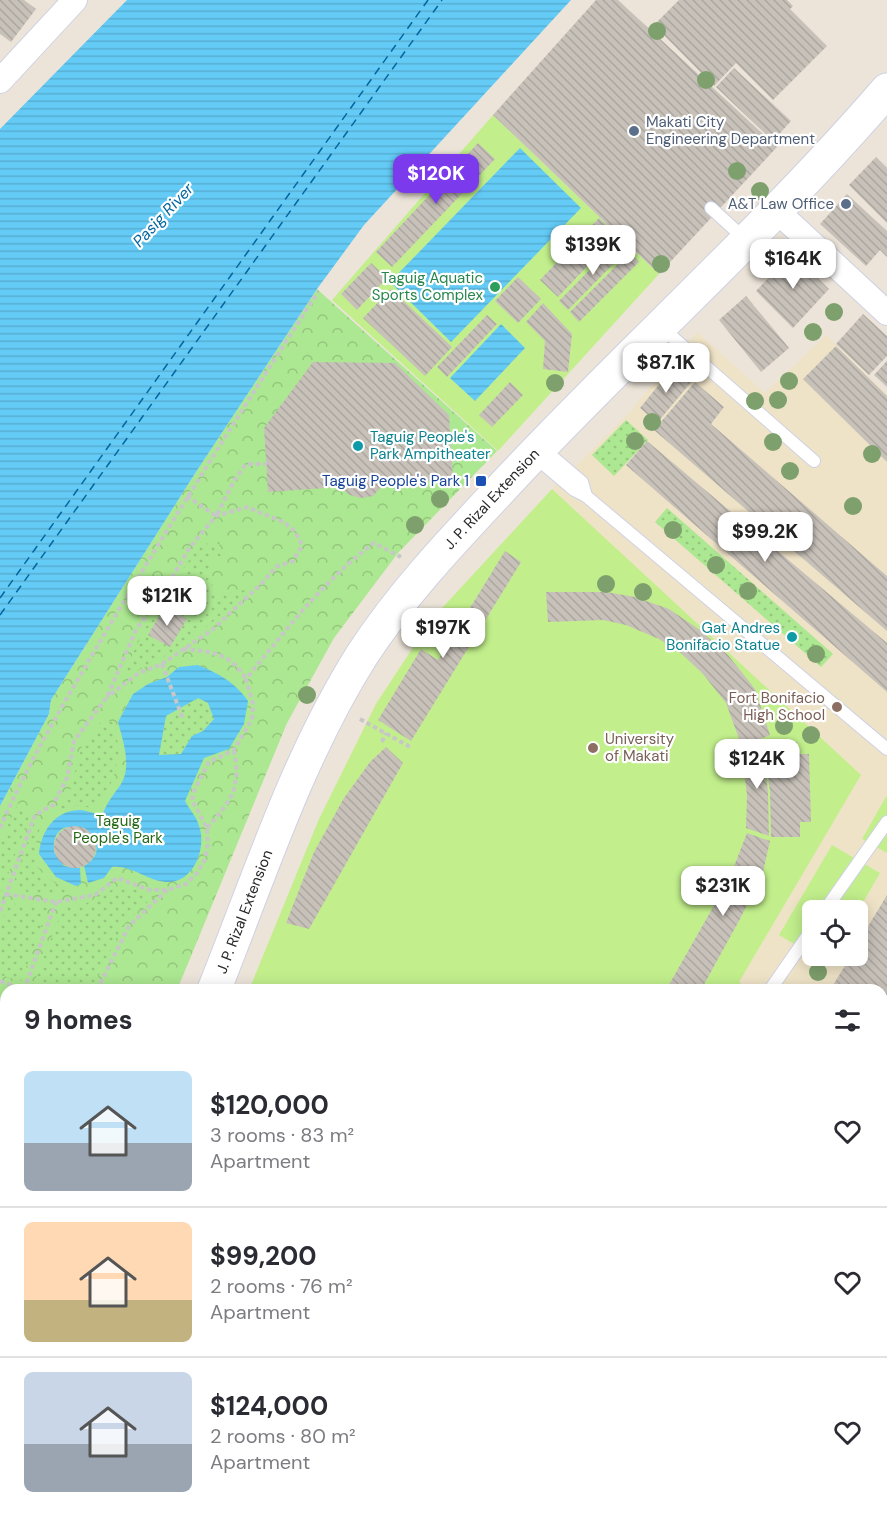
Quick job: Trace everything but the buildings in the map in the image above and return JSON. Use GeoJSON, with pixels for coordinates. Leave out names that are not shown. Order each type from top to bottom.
{"type":"FeatureCollection","features":[{"type":"Feature","properties":{"kind":"main road","name":"J. P. Rizal Extension"},"geometry":{"type":"LineString","coordinates":[[216,984],[296,785],[319,735],[362,656],[418,577],[537,451],[777,211],[887,90]]}},
{"type":"Feature","properties":{"kind":"street"},"geometry":{"type":"LineString","coordinates":[[0,81],[75,0]]}},
{"type":"Feature","properties":{"kind":"street"},"geometry":{"type":"LineString","coordinates":[[777,211],[887,313]]}},
{"type":"Feature","properties":{"kind":"lane"},"geometry":{"type":"LineString","coordinates":[[711,208],[746,240]]}},
{"type":"Feature","properties":{"kind":"lane"},"geometry":{"type":"LineString","coordinates":[[660,327],[814,461]]}},
{"type":"Feature","properties":{"kind":"lane"},"geometry":{"type":"LineString","coordinates":[[537,451],[574,490],[586,496],[887,749]]}},
{"type":"Feature","properties":{"kind":"lane"},"geometry":{"type":"LineString","coordinates":[[832,900],[887,822]]}},
{"type":"Feature","properties":{"kind":"lane"},"geometry":{"type":"LineString","coordinates":[[774,984],[802,944]]}},
{"type":"Feature","properties":{"kind":"path"},"geometry":{"type":"LineString","coordinates":[[0,828],[16,791],[62,706],[186,496],[318,292]]}},
{"type":"Feature","properties":{"kind":"path"},"geometry":{"type":"LineString","coordinates":[[0,911],[35,815],[53,805],[67,778],[74,741],[106,697],[136,630],[163,593],[190,546],[216,516],[234,481],[246,464],[267,464]]}},
{"type":"Feature","properties":{"kind":"path"},"geometry":{"type":"LineString","coordinates":[[106,697],[139,673],[162,664],[212,630],[276,567],[293,561],[302,546],[296,530],[290,525],[248,507],[216,516],[186,496]]}},
{"type":"Feature","properties":{"kind":"path"},"geometry":{"type":"LineString","coordinates":[[246,679],[308,603],[347,563],[374,543],[403,558]]}},
{"type":"Feature","properties":{"kind":"path"},"geometry":{"type":"LineString","coordinates":[[6,894],[56,902],[95,895],[117,878],[150,890],[167,890],[186,884],[205,860],[208,844],[207,828],[192,800],[194,791],[209,762],[234,750],[252,719],[253,704],[246,679],[236,663],[212,652],[183,649]]}},
{"type":"Feature","properties":{"kind":"path"},"geometry":{"type":"LineString","coordinates":[[162,664],[183,720]]}},
{"type":"Feature","properties":{"kind":"path"},"geometry":{"type":"LineString","coordinates":[[360,719],[412,748]]}},
{"type":"Feature","properties":{"kind":"path"},"geometry":{"type":"LineString","coordinates":[[382,742],[386,733]]}},
{"type":"Feature","properties":{"kind":"path"},"geometry":{"type":"LineString","coordinates":[[207,828],[233,793],[239,775],[234,750]]}},
{"type":"Feature","properties":{"kind":"path"},"geometry":{"type":"LineString","coordinates":[[100,984],[129,926],[167,890]]}},
{"type":"Feature","properties":{"kind":"path"},"geometry":{"type":"LineString","coordinates":[[27,984],[56,902]]}},
{"type":"Feature","properties":{"kind":"shaded area","name":"University of Makati"},"geometry":{"type":"Polygon","coordinates":[[[697,332],[765,393],[826,335],[887,394],[887,984],[251,984],[319,819],[375,704],[431,620],[552,489],[627,415],[697,332]]]}},
{"type":"Feature","properties":{"kind":"green space","name":"Taguig Aquatic Sports Complex"},"geometry":{"type":"Polygon","coordinates":[[[493,115],[659,274],[498,451],[332,300],[493,115]]]}},
{"type":"Feature","properties":{"kind":"green space","name":"Taguig People's Park"},"geometry":{"type":"Polygon","coordinates":[[[317,289],[497,451],[398,553],[334,638],[287,723],[179,984],[0,984],[0,806],[49,714],[51,700],[196,472],[317,289]]]}},
{"type":"Feature","properties":{"kind":"green space"},"geometry":{"type":"Polygon","coordinates":[[[626,420],[648,440],[614,476],[592,455],[626,420]]]}},
{"type":"Feature","properties":{"kind":"green space","name":"University of Makati"},"geometry":{"type":"Polygon","coordinates":[[[552,489],[861,775],[739,982],[741,984],[251,984],[319,819],[376,704],[431,620],[552,489]]]}},
{"type":"Feature","properties":{"kind":"green space"},"geometry":{"type":"Polygon","coordinates":[[[667,508],[833,654],[821,667],[655,522],[667,508]]]}},
{"type":"Feature","properties":{"kind":"green space"},"geometry":{"type":"Polygon","coordinates":[[[219,541],[221,556],[208,559],[214,595],[253,589],[191,639],[171,652],[138,670],[126,671],[149,621],[179,574],[201,545],[219,541]]]}},
{"type":"Feature","properties":{"kind":"green space"},"geometry":{"type":"Polygon","coordinates":[[[198,698],[208,703],[215,719],[203,731],[192,736],[181,754],[159,755],[166,716],[198,698]]]}},
{"type":"Feature","properties":{"kind":"green space"},"geometry":{"type":"Polygon","coordinates":[[[103,719],[114,723],[119,751],[108,791],[95,809],[79,805],[61,809],[58,804],[69,794],[82,746],[103,719]]]}},
{"type":"Feature","properties":{"kind":"green space"},"geometry":{"type":"Polygon","coordinates":[[[887,795],[887,853],[862,839],[887,795]]]}},
{"type":"Feature","properties":{"kind":"green space"},"geometry":{"type":"Polygon","coordinates":[[[18,803],[30,813],[0,897],[0,843],[18,803]]]}},
{"type":"Feature","properties":{"kind":"green space"},"geometry":{"type":"Polygon","coordinates":[[[35,820],[41,825],[35,850],[38,868],[51,881],[74,893],[40,895],[12,888],[35,820]]]}},
{"type":"Feature","properties":{"kind":"green space"},"geometry":{"type":"Polygon","coordinates":[[[832,845],[880,873],[864,900],[802,900],[802,949],[779,935],[832,845]]]}},
{"type":"Feature","properties":{"kind":"green space"},"geometry":{"type":"Polygon","coordinates":[[[121,885],[154,896],[122,926],[95,984],[46,984],[35,980],[63,908],[83,905],[121,885]]]}},
{"type":"Feature","properties":{"kind":"green space"},"geometry":{"type":"Polygon","coordinates":[[[9,903],[48,908],[21,981],[0,975],[0,926],[9,903]]]}},
{"type":"Feature","properties":{"kind":"water","name":"Pasig River"},"geometry":{"type":"Polygon","coordinates":[[[127,0],[571,0],[364,225],[317,289],[196,472],[51,700],[49,714],[0,806],[0,129],[127,0]]]}},
{"type":"Feature","properties":{"kind":"water"},"geometry":{"type":"Polygon","coordinates":[[[520,148],[581,208],[451,342],[390,282],[520,148]]]}},
{"type":"Feature","properties":{"kind":"water"},"geometry":{"type":"Polygon","coordinates":[[[501,324],[525,348],[475,401],[450,378],[501,324]]]}},
{"type":"Feature","properties":{"kind":"water"},"geometry":{"type":"Polygon","coordinates":[[[198,665],[213,672],[226,679],[248,701],[244,724],[229,749],[204,758],[185,801],[197,819],[201,835],[196,863],[191,871],[176,881],[159,881],[126,868],[112,867],[104,878],[88,883],[84,866],[95,856],[96,846],[92,837],[83,830],[72,827],[62,829],[56,837],[54,852],[64,866],[80,868],[81,884],[76,886],[56,877],[39,854],[40,846],[50,824],[62,814],[70,811],[103,813],[121,784],[126,769],[126,753],[118,722],[133,694],[148,684],[167,677],[179,667],[198,665]],[[198,698],[166,716],[159,755],[181,754],[192,736],[203,731],[214,719],[208,703],[198,698]]]}},
{"type":"Feature","properties":{"kind":"ferry route"},"geometry":{"type":"LineString","coordinates":[[0,598],[428,0]]}},
{"type":"Feature","properties":{"kind":"ferry route"},"geometry":{"type":"LineString","coordinates":[[0,615],[442,0]]}},
{"type":"Feature","properties":{"kind":"place","name":"Makati City Engineering Department"},"geometry":{"type":"Point","coordinates":[634,131]}},
{"type":"Feature","properties":{"kind":"place","name":"A&T Law Office"},"geometry":{"type":"Point","coordinates":[846,204]}},
{"type":"Feature","properties":{"kind":"place","name":"Taguig Aquatic Sports Complex"},"geometry":{"type":"Point","coordinates":[495,287]}},
{"type":"Feature","properties":{"kind":"place","name":"Taguig People's Park Ampitheater"},"geometry":{"type":"Point","coordinates":[358,446]}},
{"type":"Feature","properties":{"kind":"place","name":"Taguig People's Park 1"},"geometry":{"type":"Point","coordinates":[481,481]}},
{"type":"Feature","properties":{"kind":"place","name":"Gat Andres Bonifacio Statue"},"geometry":{"type":"Point","coordinates":[792,637]}},
{"type":"Feature","properties":{"kind":"place","name":"Fort Bonifacio High School"},"geometry":{"type":"Point","coordinates":[837,707]}},
{"type":"Feature","properties":{"kind":"place","name":"University of Makati"},"geometry":{"type":"Point","coordinates":[593,748]}}]}
